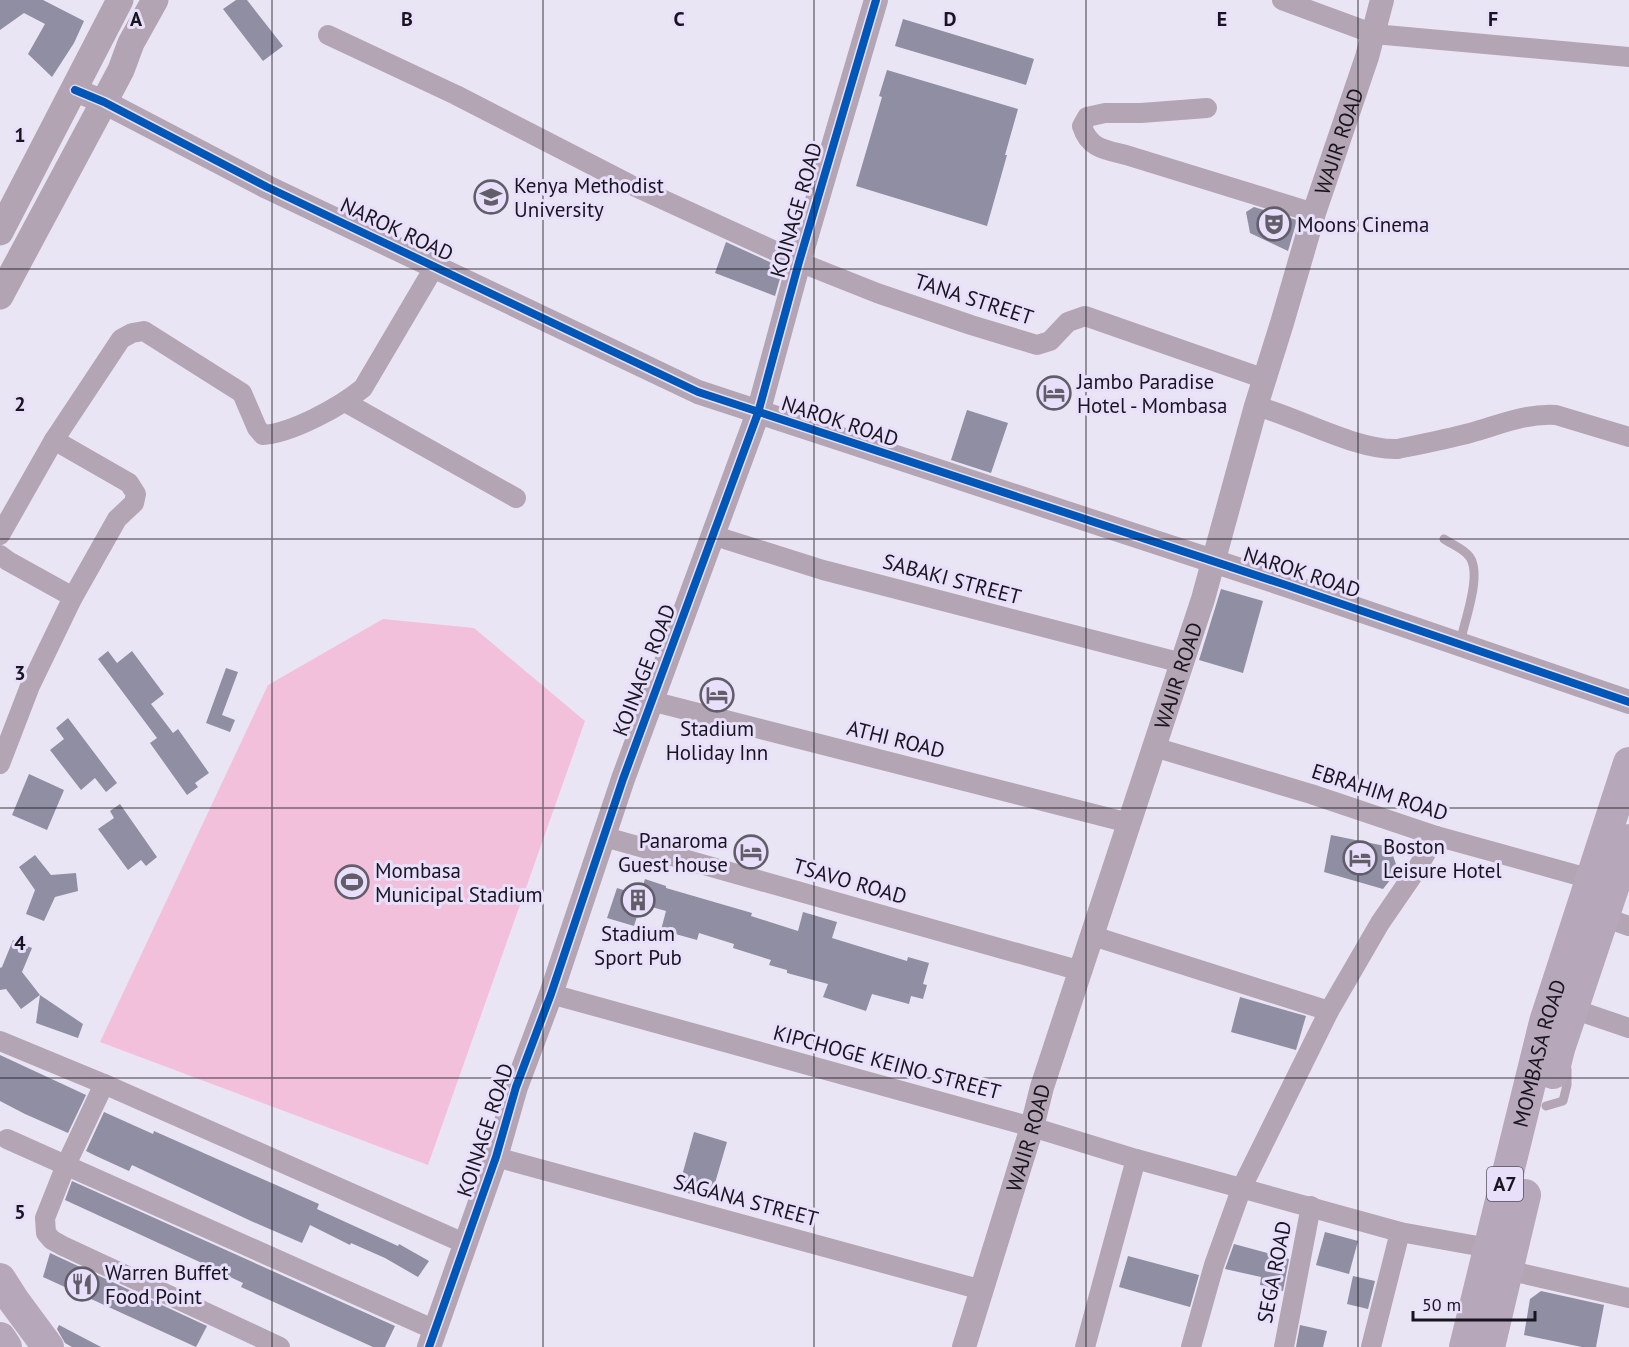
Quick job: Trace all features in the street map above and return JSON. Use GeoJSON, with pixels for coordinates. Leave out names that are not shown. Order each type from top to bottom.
{"type":"FeatureCollection","features":[{"type":"Feature","properties":{"kind":"highway","name":"MOMBASA ROAD"},"geometry":{"type":"LineString","coordinates":[[1465,1347],[1485,1315],[1503,1240],[1545,1022],[1629,763]]}},
{"type":"Feature","properties":{"kind":"highway","name":"MOMBASA ROAD"},"geometry":{"type":"LineString","coordinates":[[1503,1240],[1546,1106],[1558,1054],[1573,1009],[1616,921],[1629,840]]}},
{"type":"Feature","properties":{"kind":"highway"},"geometry":{"type":"LineString","coordinates":[[2,1288],[48,1347]]}},
{"type":"Feature","properties":{"kind":"highway","name":"MOMBASA ROAD"},"geometry":{"type":"LineString","coordinates":[[1485,1315],[1489,1347]]}},
{"type":"Feature","properties":{"kind":"highway"},"geometry":{"type":"LineString","coordinates":[[0,1338],[6,1347]]}},
{"type":"Feature","properties":{"kind":"main road"},"geometry":{"type":"LineString","coordinates":[[2,223],[75,90],[120,0]]}},
{"type":"Feature","properties":{"kind":"main road"},"geometry":{"type":"LineString","coordinates":[[0,296],[104,102],[131,43],[155,0]]}},
{"type":"Feature","properties":{"kind":"street","name":"KOINAGE ROAD"},"geometry":{"type":"LineString","coordinates":[[432,1339],[496,1157],[516,1088],[551,994],[568,938],[651,701],[758,413],[799,262],[876,0]]}},
{"type":"Feature","properties":{"kind":"street"},"geometry":{"type":"LineString","coordinates":[[1282,0],[1374,34],[1629,57]]}},
{"type":"Feature","properties":{"kind":"street","name":"WAJIR ROAD"},"geometry":{"type":"LineString","coordinates":[[964,1347],[1042,1087],[1214,562],[1256,406],[1314,213],[1374,34],[1382,0]]}},
{"type":"Feature","properties":{"kind":"street","name":"TANA STREET"},"geometry":{"type":"LineString","coordinates":[[328,35],[456,95],[629,184],[799,262],[888,296],[1029,344],[1042,344],[1050,341],[1068,322],[1085,316],[1265,379]]}},
{"type":"Feature","properties":{"kind":"street","name":"NAROK ROAD"},"geometry":{"type":"LineString","coordinates":[[75,90],[104,102],[267,187],[698,392],[1460,643],[1629,702]]}},
{"type":"Feature","properties":{"kind":"street"},"geometry":{"type":"LineString","coordinates":[[1207,108],[1141,114],[1105,113],[1087,117],[1082,126],[1085,136],[1091,143],[1106,150],[1126,154],[1314,213]]}},
{"type":"Feature","properties":{"kind":"street"},"geometry":{"type":"LineString","coordinates":[[0,535],[54,440],[121,339],[132,333],[144,331],[242,393],[256,428],[263,435],[275,435],[345,402],[363,388],[435,266]]}},
{"type":"Feature","properties":{"kind":"street"},"geometry":{"type":"LineString","coordinates":[[345,402],[516,498]]}},
{"type":"Feature","properties":{"kind":"street"},"geometry":{"type":"LineString","coordinates":[[1256,406],[1388,450],[1469,433],[1515,419],[1545,414],[1556,415],[1629,437]]}},
{"type":"Feature","properties":{"kind":"street"},"geometry":{"type":"LineString","coordinates":[[0,764],[30,686],[73,597],[117,519],[134,503],[136,494],[129,483],[54,440]]}},
{"type":"Feature","properties":{"kind":"street","name":"SABAKI STREET"},"geometry":{"type":"LineString","coordinates":[[712,535],[823,570],[1182,663]]}},
{"type":"Feature","properties":{"kind":"street"},"geometry":{"type":"LineString","coordinates":[[0,555],[73,597]]}},
{"type":"Feature","properties":{"kind":"street","name":"ATHI ROAD"},"geometry":{"type":"LineString","coordinates":[[651,701],[1129,823]]}},
{"type":"Feature","properties":{"kind":"street","name":"EBRAHIM ROAD"},"geometry":{"type":"LineString","coordinates":[[1154,747],[1311,794],[1436,837],[1591,879]]}},
{"type":"Feature","properties":{"kind":"street","name":"TSAVO ROAD"},"geometry":{"type":"LineString","coordinates":[[605,837],[1081,971]]}},
{"type":"Feature","properties":{"kind":"street"},"geometry":{"type":"LineString","coordinates":[[1191,1347],[1214,1265],[1242,1187],[1329,1011],[1380,923],[1436,837]]}},
{"type":"Feature","properties":{"kind":"street"},"geometry":{"type":"LineString","coordinates":[[1093,936],[1329,1011]]}},
{"type":"Feature","properties":{"kind":"street","name":"KIPCHOGE KEINO STREET"},"geometry":{"type":"LineString","coordinates":[[551,994],[1032,1126],[1136,1159],[1400,1232],[1503,1240],[1629,1298]]}},
{"type":"Feature","properties":{"kind":"street"},"geometry":{"type":"LineString","coordinates":[[1573,1009],[1629,1028]]}},
{"type":"Feature","properties":{"kind":"street"},"geometry":{"type":"LineString","coordinates":[[0,1041],[104,1084],[466,1244]]}},
{"type":"Feature","properties":{"kind":"street"},"geometry":{"type":"LineString","coordinates":[[104,1084],[66,1164],[45,1218],[46,1233],[52,1240],[280,1347]]}},
{"type":"Feature","properties":{"kind":"street"},"geometry":{"type":"LineString","coordinates":[[7,1139],[66,1164],[432,1339]]}},
{"type":"Feature","properties":{"kind":"street","name":"SAGANA STREET"},"geometry":{"type":"LineString","coordinates":[[496,1157],[982,1290]]}},
{"type":"Feature","properties":{"kind":"street"},"geometry":{"type":"LineString","coordinates":[[1085,1347],[1136,1159]]}},
{"type":"Feature","properties":{"kind":"street","name":"SEGA ROAD"},"geometry":{"type":"LineString","coordinates":[[1284,1347],[1311,1206]]}},
{"type":"Feature","properties":{"kind":"street"},"geometry":{"type":"LineString","coordinates":[[1371,1347],[1400,1232]]}},
{"type":"Feature","properties":{"kind":"lane"},"geometry":{"type":"LineString","coordinates":[[1444,539],[1468,555],[1474,565],[1475,581],[1460,643]]}},
{"type":"Feature","properties":{"kind":"shaded area","name":"Mombasa Municipal Stadium"},"geometry":{"type":"Polygon","coordinates":[[[383,619],[474,628],[585,721],[428,1165],[100,1042],[268,685],[383,619]]]}},
{"type":"Feature","properties":{"kind":"building"},"geometry":{"type":"Polygon","coordinates":[[[0,0],[43,0],[84,21],[74,43],[52,77],[28,54],[45,24],[24,13],[0,30],[0,0]]]}},
{"type":"Feature","properties":{"kind":"building"},"geometry":{"type":"Polygon","coordinates":[[[236,0],[247,0],[283,46],[263,61],[223,9],[236,0]]]}},
{"type":"Feature","properties":{"kind":"building"},"geometry":{"type":"Polygon","coordinates":[[[903,19],[1034,59],[1026,85],[895,46],[903,19]]]}},
{"type":"Feature","properties":{"kind":"building"},"geometry":{"type":"Polygon","coordinates":[[[887,70],[1018,109],[987,226],[856,186],[882,97],[879,96],[887,70]]]}},
{"type":"Feature","properties":{"kind":"building","name":"Moons Cinema"},"geometry":{"type":"Polygon","coordinates":[[[1254,207],[1297,220],[1288,251],[1250,233],[1246,212],[1254,207]]]}},
{"type":"Feature","properties":{"kind":"building"},"geometry":{"type":"Polygon","coordinates":[[[726,242],[783,268],[775,296],[715,273],[726,242]]]}},
{"type":"Feature","properties":{"kind":"building"},"geometry":{"type":"Polygon","coordinates":[[[967,410],[1008,423],[991,473],[951,460],[967,410]]]}},
{"type":"Feature","properties":{"kind":"building"},"geometry":{"type":"Polygon","coordinates":[[[1221,589],[1263,601],[1243,673],[1199,660],[1221,589]]]}},
{"type":"Feature","properties":{"kind":"building"},"geometry":{"type":"Polygon","coordinates":[[[108,651],[117,663],[132,651],[164,694],[151,704],[173,733],[178,729],[209,773],[195,783],[198,787],[187,795],[150,743],[157,738],[98,659],[108,651]]]}},
{"type":"Feature","properties":{"kind":"building"},"geometry":{"type":"Polygon","coordinates":[[[226,668],[238,672],[222,715],[235,720],[230,732],[206,723],[226,668]]]}},
{"type":"Feature","properties":{"kind":"building"},"geometry":{"type":"Polygon","coordinates":[[[68,718],[117,783],[106,792],[95,778],[81,790],[50,750],[64,739],[56,728],[68,718]]]}},
{"type":"Feature","properties":{"kind":"building"},"geometry":{"type":"Polygon","coordinates":[[[29,774],[64,790],[47,830],[12,815],[29,774]]]}},
{"type":"Feature","properties":{"kind":"building"},"geometry":{"type":"Polygon","coordinates":[[[120,804],[157,857],[146,866],[141,860],[128,870],[98,829],[114,818],[110,811],[120,804]]]}},
{"type":"Feature","properties":{"kind":"building","name":"Boston Leisure Hotel"},"geometry":{"type":"Polygon","coordinates":[[[1331,835],[1390,847],[1398,870],[1383,889],[1324,872],[1331,835]]]}},
{"type":"Feature","properties":{"kind":"building"},"geometry":{"type":"Polygon","coordinates":[[[35,855],[51,875],[76,873],[78,891],[55,897],[44,921],[26,914],[35,890],[19,867],[35,855]]]}},
{"type":"Feature","properties":{"kind":"building"},"geometry":{"type":"Polygon","coordinates":[[[645,879],[666,886],[666,888],[752,913],[751,916],[798,931],[803,912],[837,922],[832,938],[907,961],[908,957],[929,963],[923,984],[927,985],[923,999],[911,996],[909,1004],[872,994],[866,1011],[823,997],[828,984],[787,973],[787,970],[769,965],[771,960],[733,948],[734,944],[699,933],[697,940],[661,930],[666,911],[641,904],[634,926],[607,918],[617,888],[640,895],[645,879]]]}},
{"type":"Feature","properties":{"kind":"building"},"geometry":{"type":"Polygon","coordinates":[[[13,940],[32,948],[22,972],[40,995],[21,1009],[6,989],[0,990],[0,968],[13,940]]]}},
{"type":"Feature","properties":{"kind":"building"},"geometry":{"type":"Polygon","coordinates":[[[40,995],[83,1024],[78,1038],[36,1023],[40,995]]]}},
{"type":"Feature","properties":{"kind":"building"},"geometry":{"type":"Polygon","coordinates":[[[1240,997],[1306,1016],[1296,1050],[1231,1032],[1240,997]]]}},
{"type":"Feature","properties":{"kind":"building"},"geometry":{"type":"Polygon","coordinates":[[[0,1055],[86,1095],[68,1133],[0,1101],[0,1055]]]}},
{"type":"Feature","properties":{"kind":"building"},"geometry":{"type":"Polygon","coordinates":[[[104,1112],[153,1134],[154,1131],[319,1204],[317,1209],[398,1246],[399,1244],[429,1261],[418,1277],[385,1258],[351,1243],[350,1245],[310,1225],[302,1243],[132,1165],[129,1171],[96,1156],[86,1151],[104,1112]]]}},
{"type":"Feature","properties":{"kind":"building"},"geometry":{"type":"Polygon","coordinates":[[[694,1132],[727,1142],[710,1200],[678,1190],[694,1132]]]}},
{"type":"Feature","properties":{"kind":"building"},"geometry":{"type":"Polygon","coordinates":[[[72,1181],[395,1326],[385,1347],[373,1347],[241,1287],[243,1283],[228,1275],[65,1200],[72,1181]]]}},
{"type":"Feature","properties":{"kind":"building"},"geometry":{"type":"Polygon","coordinates":[[[1325,1232],[1358,1241],[1349,1274],[1316,1265],[1325,1232]]]}},
{"type":"Feature","properties":{"kind":"building"},"geometry":{"type":"Polygon","coordinates":[[[1234,1244],[1289,1259],[1283,1291],[1260,1285],[1261,1277],[1225,1269],[1234,1244]]]}},
{"type":"Feature","properties":{"kind":"building"},"geometry":{"type":"Polygon","coordinates":[[[50,1253],[207,1326],[196,1347],[43,1277],[50,1253]]]}},
{"type":"Feature","properties":{"kind":"building"},"geometry":{"type":"Polygon","coordinates":[[[1128,1256],[1199,1275],[1190,1307],[1119,1287],[1128,1256]]]}},
{"type":"Feature","properties":{"kind":"building"},"geometry":{"type":"Polygon","coordinates":[[[1353,1276],[1375,1281],[1368,1309],[1347,1304],[1353,1276]]]}},
{"type":"Feature","properties":{"kind":"building"},"geometry":{"type":"Polygon","coordinates":[[[1541,1291],[1604,1305],[1596,1347],[1582,1347],[1524,1335],[1530,1299],[1541,1291]]]}},
{"type":"Feature","properties":{"kind":"building"},"geometry":{"type":"Polygon","coordinates":[[[59,1325],[101,1347],[72,1347],[65,1343],[57,1329],[59,1325]]]}},
{"type":"Feature","properties":{"kind":"building"},"geometry":{"type":"Polygon","coordinates":[[[1300,1325],[1327,1331],[1323,1347],[1296,1347],[1300,1325]]]}},
{"type":"Feature","properties":{"kind":"cycle path"},"geometry":{"type":"LineString","coordinates":[[429,1347],[496,1157],[516,1087],[551,994],[623,779],[758,413],[799,262],[876,0]]}},
{"type":"Feature","properties":{"kind":"cycle path"},"geometry":{"type":"LineString","coordinates":[[75,90],[104,102],[267,187],[698,392],[1289,586],[1629,702]]}},
{"type":"Feature","properties":{"kind":"place","name":"Kenya Methodist University"},"geometry":{"type":"Point","coordinates":[491,197]}},
{"type":"Feature","properties":{"kind":"place","name":"Moons Cinema"},"geometry":{"type":"Point","coordinates":[1274,224]}},
{"type":"Feature","properties":{"kind":"place","name":"Jambo Paradise Hotel - Mombasa"},"geometry":{"type":"Point","coordinates":[1054,393]}},
{"type":"Feature","properties":{"kind":"place","name":"Stadium Holiday Inn"},"geometry":{"type":"Point","coordinates":[717,695]}},
{"type":"Feature","properties":{"kind":"place","name":"Panaroma Guest house"},"geometry":{"type":"Point","coordinates":[751,852]}},
{"type":"Feature","properties":{"kind":"place","name":"Boston Leisure Hotel"},"geometry":{"type":"Point","coordinates":[1360,858]}},
{"type":"Feature","properties":{"kind":"place","name":"Mombasa Municipal Stadium"},"geometry":{"type":"Point","coordinates":[352,882]}},
{"type":"Feature","properties":{"kind":"place","name":"Stadium Sport Pub"},"geometry":{"type":"Point","coordinates":[638,900]}},
{"type":"Feature","properties":{"kind":"place","name":"Warren Buffet Food Point"},"geometry":{"type":"Point","coordinates":[82,1284]}}]}
